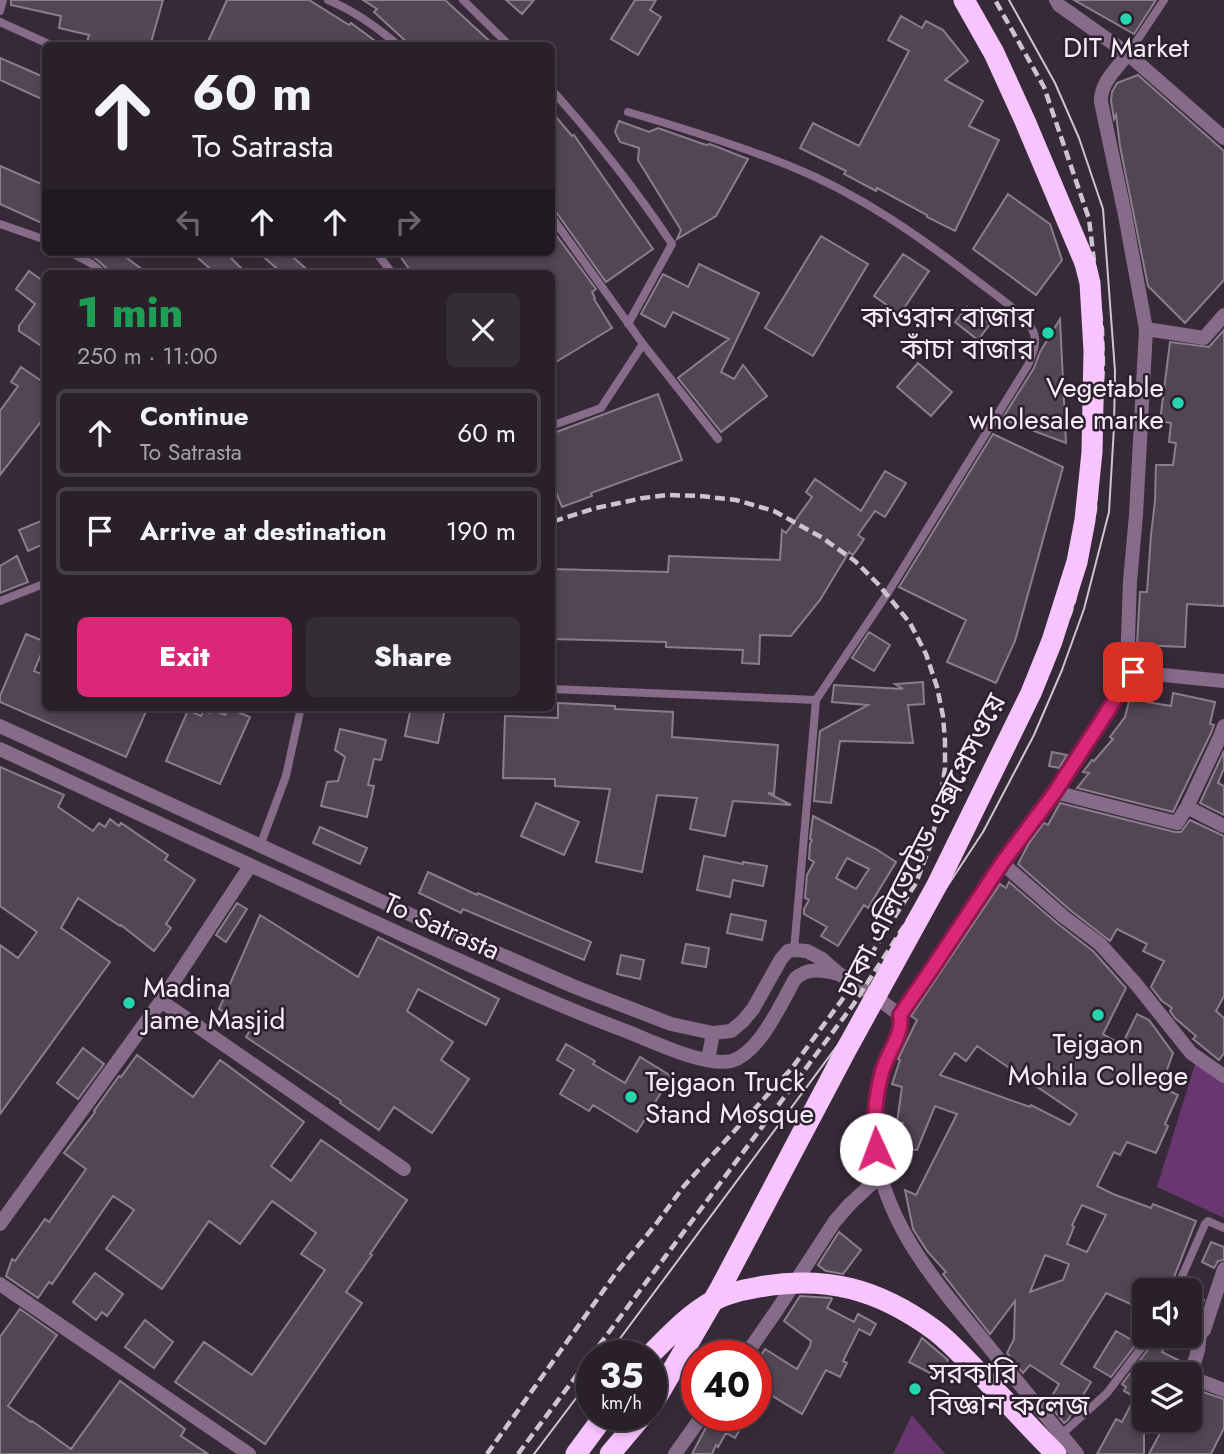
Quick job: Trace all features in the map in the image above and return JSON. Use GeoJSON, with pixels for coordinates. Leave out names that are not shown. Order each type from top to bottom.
{"type":"FeatureCollection","features":[{"type":"Feature","properties":{"kind":"highway","name":"ঢাকা এলিভেটেড এক্সপ্রেসওয়ে"},"geometry":{"type":"LineString","coordinates":[[667,1378],[721,1287],[846,1049],[937,885],[1031,693],[1052,641],[1077,562],[1085,520],[1092,452],[1094,351],[1090,283],[1086,263],[1015,98],[964,0]]}},
{"type":"Feature","properties":{"kind":"highway"},"geometry":{"type":"LineString","coordinates":[[665,1340],[697,1311],[734,1292],[803,1282],[849,1287],[888,1301],[936,1331],[1058,1444]]}},
{"type":"Feature","properties":{"kind":"highway"},"geometry":{"type":"LineString","coordinates":[[576,1454],[593,1431]]}},
{"type":"Feature","properties":{"kind":"highway"},"geometry":{"type":"LineString","coordinates":[[610,1454],[630,1431]]}},
{"type":"Feature","properties":{"kind":"highway","name":"ঢাকা এলিভেটেড এক্সপ্রেসওয়ে"},"geometry":{"type":"LineString","coordinates":[[624,1454],[637,1431]]}},
{"type":"Feature","properties":{"kind":"street"},"geometry":{"type":"LineString","coordinates":[[1056,0],[1059,5],[1128,54],[1224,138]]}},
{"type":"Feature","properties":{"kind":"street"},"geometry":{"type":"LineString","coordinates":[[1128,54],[1103,87],[1101,102],[1146,329],[1127,666],[1133,672],[1224,681]]}},
{"type":"Feature","properties":{"kind":"street"},"geometry":{"type":"LineString","coordinates":[[1146,329],[1204,338],[1224,315]]}},
{"type":"Feature","properties":{"kind":"street"},"geometry":{"type":"LineString","coordinates":[[1077,1454],[1058,1444],[937,1284],[903,1232],[880,1176],[874,1114],[882,1071],[901,1028],[900,1015],[1002,863],[1055,792],[1133,672]]}},
{"type":"Feature","properties":{"kind":"street"},"geometry":{"type":"LineString","coordinates":[[0,726],[433,925],[575,987],[671,1024],[713,1033],[731,1031],[753,1009],[780,959],[788,951],[794,950],[814,954],[900,1015]]}},
{"type":"Feature","properties":{"kind":"street"},"geometry":{"type":"LineString","coordinates":[[1055,792],[1177,823],[1224,726]]}},
{"type":"Feature","properties":{"kind":"street","name":"To Satrasta"},"geometry":{"type":"LineString","coordinates":[[0,749],[566,1009],[694,1057],[719,1062],[744,1055],[766,1030],[799,975],[812,970],[839,974]]}},
{"type":"Feature","properties":{"kind":"street"},"geometry":{"type":"LineString","coordinates":[[1186,807],[1224,826]]}},
{"type":"Feature","properties":{"kind":"street"},"geometry":{"type":"LineString","coordinates":[[0,1224],[161,1001],[250,866],[260,846]]}},
{"type":"Feature","properties":{"kind":"street"},"geometry":{"type":"LineString","coordinates":[[1002,863],[1064,917],[1100,944],[1191,1053],[1224,1076]]}},
{"type":"Feature","properties":{"kind":"street"},"geometry":{"type":"LineString","coordinates":[[566,1009],[575,987]]}},
{"type":"Feature","properties":{"kind":"street"},"geometry":{"type":"LineString","coordinates":[[161,1001],[404,1169]]}},
{"type":"Feature","properties":{"kind":"street"},"geometry":{"type":"LineString","coordinates":[[708,1060],[713,1033]]}},
{"type":"Feature","properties":{"kind":"street"},"geometry":{"type":"LineString","coordinates":[[755,1340],[835,1221],[880,1176]]}},
{"type":"Feature","properties":{"kind":"street"},"geometry":{"type":"LineString","coordinates":[[1224,1269],[1204,1330],[1200,1334],[1191,1377],[1224,1390]]}},
{"type":"Feature","properties":{"kind":"street"},"geometry":{"type":"LineString","coordinates":[[0,1284],[249,1454]]}},
{"type":"Feature","properties":{"kind":"street"},"geometry":{"type":"LineString","coordinates":[[676,1454],[692,1431]]}},
{"type":"Feature","properties":{"kind":"lane"},"geometry":{"type":"LineString","coordinates":[[0,12],[2,0]]}},
{"type":"Feature","properties":{"kind":"lane"},"geometry":{"type":"LineString","coordinates":[[328,0],[376,26],[394,42]]}},
{"type":"Feature","properties":{"kind":"lane"},"geometry":{"type":"LineString","coordinates":[[463,0],[506,42]]}},
{"type":"Feature","properties":{"kind":"lane"},"geometry":{"type":"LineString","coordinates":[[1128,54],[1164,0]]}},
{"type":"Feature","properties":{"kind":"lane"},"geometry":{"type":"LineString","coordinates":[[0,22],[44,42]]}},
{"type":"Feature","properties":{"kind":"lane"},"geometry":{"type":"LineString","coordinates":[[555,93],[644,202],[673,244],[628,324]]}},
{"type":"Feature","properties":{"kind":"lane"},"geometry":{"type":"LineString","coordinates":[[628,112],[668,123],[792,167],[836,188],[936,248],[999,297],[1026,322],[1035,339],[1035,349],[1028,365],[887,594],[816,700],[794,950]]}},
{"type":"Feature","properties":{"kind":"lane"},"geometry":{"type":"LineString","coordinates":[[555,222],[628,324],[718,439]]}},
{"type":"Feature","properties":{"kind":"lane"},"geometry":{"type":"LineString","coordinates":[[0,224],[42,239]]}},
{"type":"Feature","properties":{"kind":"lane"},"geometry":{"type":"LineString","coordinates":[[77,256],[99,270]]}},
{"type":"Feature","properties":{"kind":"lane"},"geometry":{"type":"LineString","coordinates":[[379,256],[390,270]]}},
{"type":"Feature","properties":{"kind":"lane"},"geometry":{"type":"LineString","coordinates":[[555,425],[601,408],[643,344]]}},
{"type":"Feature","properties":{"kind":"lane"},"geometry":{"type":"LineString","coordinates":[[0,600],[42,584]]}},
{"type":"Feature","properties":{"kind":"lane"},"geometry":{"type":"LineString","coordinates":[[555,689],[816,700]]}},
{"type":"Feature","properties":{"kind":"lane"},"geometry":{"type":"LineString","coordinates":[[260,846],[286,776],[300,711]]}},
{"type":"Feature","properties":{"kind":"lane"},"geometry":{"type":"LineString","coordinates":[[1181,1278],[1205,1224],[1208,1221],[1224,1228]]}},
{"type":"Feature","properties":{"kind":"lane"},"geometry":{"type":"LineString","coordinates":[[1058,1444],[1107,1393],[1141,1348]]}},
{"type":"Feature","properties":{"kind":"shaded area"},"geometry":{"type":"Polygon","coordinates":[[[1196,1061],[1224,1083],[1224,1218],[1157,1187],[1196,1061]]]}},
{"type":"Feature","properties":{"kind":"shaded area"},"geometry":{"type":"Polygon","coordinates":[[[912,1415],[945,1454],[893,1454],[912,1415]]]}},
{"type":"Feature","properties":{"kind":"building"},"geometry":{"type":"Polygon","coordinates":[[[11,0],[163,0],[151,42],[87,42],[89,35],[59,28],[61,16],[11,5],[11,0]]]}},
{"type":"Feature","properties":{"kind":"building"},"geometry":{"type":"Polygon","coordinates":[[[227,0],[309,0],[349,25],[351,23],[377,42],[208,42],[227,0]]]}},
{"type":"Feature","properties":{"kind":"building"},"geometry":{"type":"Polygon","coordinates":[[[363,0],[445,0],[491,42],[407,42],[374,12],[377,9],[363,0]]]}},
{"type":"Feature","properties":{"kind":"building"},"geometry":{"type":"Polygon","coordinates":[[[506,0],[534,0],[522,14],[506,0]]]}},
{"type":"Feature","properties":{"kind":"building"},"geometry":{"type":"Polygon","coordinates":[[[635,0],[656,0],[650,10],[661,17],[638,55],[611,39],[635,0]]]}},
{"type":"Feature","properties":{"kind":"building","name":"DIT Market"},"geometry":{"type":"Polygon","coordinates":[[[1074,0],[1156,0],[1134,34],[1074,0]]]}},
{"type":"Feature","properties":{"kind":"building"},"geometry":{"type":"Polygon","coordinates":[[[901,16],[922,28],[926,21],[943,30],[968,61],[945,80],[983,101],[969,126],[999,140],[955,231],[877,188],[876,191],[844,174],[846,171],[800,148],[813,123],[859,146],[909,51],[888,40],[901,16]]]}},
{"type":"Feature","properties":{"kind":"building"},"geometry":{"type":"Polygon","coordinates":[[[0,58],[42,76],[42,99],[0,80],[0,58]]]}},
{"type":"Feature","properties":{"kind":"building"},"geometry":{"type":"Polygon","coordinates":[[[1138,75],[1224,151],[1224,280],[1185,323],[1148,286],[1116,115],[1114,119],[1112,92],[1117,83],[1138,75]]]}},
{"type":"Feature","properties":{"kind":"building"},"geometry":{"type":"Polygon","coordinates":[[[555,116],[572,136],[574,135],[653,249],[606,282],[556,212],[555,116]]]}},
{"type":"Feature","properties":{"kind":"building"},"geometry":{"type":"Polygon","coordinates":[[[619,121],[649,132],[658,128],[748,159],[716,216],[677,239],[681,230],[638,160],[639,148],[620,142],[615,132],[619,121]]]}},
{"type":"Feature","properties":{"kind":"building"},"geometry":{"type":"Polygon","coordinates":[[[0,166],[42,184],[42,223],[0,204],[0,166]]]}},
{"type":"Feature","properties":{"kind":"building"},"geometry":{"type":"Polygon","coordinates":[[[1008,194],[1050,224],[1062,260],[1036,295],[973,249],[1008,194]]]}},
{"type":"Feature","properties":{"kind":"building"},"geometry":{"type":"Polygon","coordinates":[[[555,233],[596,289],[592,292],[594,299],[612,328],[555,363],[555,270],[410,270],[400,256],[555,256],[555,233]]]}},
{"type":"Feature","properties":{"kind":"building"},"geometry":{"type":"Polygon","coordinates":[[[821,236],[868,264],[813,356],[765,328],[821,236]]]}},
{"type":"Feature","properties":{"kind":"building"},"geometry":{"type":"Polygon","coordinates":[[[903,254],[929,271],[900,314],[874,296],[903,254]]]}},
{"type":"Feature","properties":{"kind":"building"},"geometry":{"type":"Polygon","coordinates":[[[91,256],[124,256],[143,270],[109,270],[91,256]]]}},
{"type":"Feature","properties":{"kind":"building"},"geometry":{"type":"Polygon","coordinates":[[[196,256],[229,256],[243,270],[212,270],[196,256]]]}},
{"type":"Feature","properties":{"kind":"building"},"geometry":{"type":"Polygon","coordinates":[[[263,256],[292,256],[308,270],[279,270],[263,256]]]}},
{"type":"Feature","properties":{"kind":"building"},"geometry":{"type":"Polygon","coordinates":[[[699,264],[759,293],[721,372],[734,379],[743,365],[767,396],[721,432],[678,378],[729,339],[673,312],[665,327],[641,314],[663,274],[688,287],[699,264]]]}},
{"type":"Feature","properties":{"kind":"building"},"geometry":{"type":"Polygon","coordinates":[[[29,271],[42,280],[42,346],[19,331],[19,326],[35,304],[16,289],[29,271]]]}},
{"type":"Feature","properties":{"kind":"building"},"geometry":{"type":"Polygon","coordinates":[[[967,307],[990,324],[978,340],[955,322],[967,307]]]}},
{"type":"Feature","properties":{"kind":"building"},"geometry":{"type":"Polygon","coordinates":[[[1060,319],[1066,443],[1002,419],[1060,319]]]}},
{"type":"Feature","properties":{"kind":"building"},"geometry":{"type":"Polygon","coordinates":[[[1224,330],[1224,606],[1187,604],[1185,647],[1137,645],[1140,592],[1147,592],[1156,465],[1173,465],[1176,443],[1169,442],[1171,423],[1160,421],[1170,342],[1209,347],[1224,330]]]}},
{"type":"Feature","properties":{"kind":"building"},"geometry":{"type":"Polygon","coordinates":[[[918,363],[952,392],[931,416],[897,387],[918,363]]]}},
{"type":"Feature","properties":{"kind":"building"},"geometry":{"type":"Polygon","coordinates":[[[21,367],[42,381],[42,420],[0,475],[0,411],[18,386],[11,382],[21,367]]]}},
{"type":"Feature","properties":{"kind":"building"},"geometry":{"type":"Polygon","coordinates":[[[658,394],[682,460],[591,493],[592,496],[562,507],[555,490],[555,433],[658,394]]]}},
{"type":"Feature","properties":{"kind":"building"},"geometry":{"type":"Polygon","coordinates":[[[993,434],[1063,467],[1015,641],[996,683],[947,662],[966,620],[899,587],[993,434]]]}},
{"type":"Feature","properties":{"kind":"building"},"geometry":{"type":"Polygon","coordinates":[[[885,471],[906,483],[885,517],[875,511],[858,535],[864,539],[853,555],[849,552],[820,600],[791,636],[760,635],[759,664],[742,663],[743,650],[666,647],[666,642],[555,639],[555,569],[668,572],[669,556],[780,560],[782,530],[786,533],[812,497],[806,492],[815,479],[861,511],[885,471]]]}},
{"type":"Feature","properties":{"kind":"building"},"geometry":{"type":"Polygon","coordinates":[[[42,521],[42,545],[28,551],[19,530],[42,521]]]}},
{"type":"Feature","properties":{"kind":"building"},"geometry":{"type":"Polygon","coordinates":[[[17,556],[28,582],[0,593],[0,566],[17,556]]]}},
{"type":"Feature","properties":{"kind":"building"},"geometry":{"type":"Polygon","coordinates":[[[869,632],[890,645],[874,671],[852,658],[869,632]]]}},
{"type":"Feature","properties":{"kind":"building"},"geometry":{"type":"Polygon","coordinates":[[[26,634],[42,640],[42,652],[34,671],[42,674],[42,711],[146,711],[126,757],[0,702],[0,696],[26,634]]]}},
{"type":"Feature","properties":{"kind":"building"},"geometry":{"type":"Polygon","coordinates":[[[923,682],[924,704],[908,705],[913,743],[840,741],[831,803],[814,801],[820,731],[868,705],[832,702],[834,685],[903,689],[895,684],[923,682]]]}},
{"type":"Feature","properties":{"kind":"building"},"geometry":{"type":"Polygon","coordinates":[[[1131,693],[1148,697],[1147,702],[1171,706],[1173,693],[1215,702],[1210,724],[1214,725],[1211,733],[1173,812],[1077,788],[1089,773],[1083,772],[1113,739],[1110,737],[1125,717],[1131,693]]]}},
{"type":"Feature","properties":{"kind":"building"},"geometry":{"type":"Polygon","coordinates":[[[558,703],[673,712],[672,737],[778,745],[774,794],[768,793],[791,805],[733,801],[725,836],[690,829],[697,798],[657,795],[642,872],[596,862],[610,789],[555,786],[555,779],[503,778],[505,716],[558,718],[558,703]]]}},
{"type":"Feature","properties":{"kind":"building"},"geometry":{"type":"Polygon","coordinates":[[[188,711],[201,716],[204,711],[216,711],[225,715],[227,711],[235,711],[250,717],[220,784],[166,761],[188,711]]]}},
{"type":"Feature","properties":{"kind":"building"},"geometry":{"type":"Polygon","coordinates":[[[410,711],[445,711],[438,743],[405,736],[410,711]]]}},
{"type":"Feature","properties":{"kind":"building"},"geometry":{"type":"Polygon","coordinates":[[[340,729],[386,740],[381,760],[374,759],[368,785],[374,786],[367,817],[321,806],[327,782],[338,781],[345,757],[335,750],[340,729]]]}},
{"type":"Feature","properties":{"kind":"building"},"geometry":{"type":"Polygon","coordinates":[[[1224,751],[1224,768],[1218,783],[1224,786],[1224,815],[1200,803],[1224,751]]]}},
{"type":"Feature","properties":{"kind":"building"},"geometry":{"type":"Polygon","coordinates":[[[1052,752],[1067,755],[1059,768],[1049,766],[1052,752]]]}},
{"type":"Feature","properties":{"kind":"building"},"geometry":{"type":"Polygon","coordinates":[[[0,767],[64,795],[58,807],[93,831],[99,823],[105,827],[110,819],[119,826],[121,823],[168,855],[165,860],[195,880],[166,924],[171,928],[154,951],[121,925],[78,898],[61,928],[110,962],[0,1114],[0,945],[18,958],[37,932],[0,906],[0,767]]]}},
{"type":"Feature","properties":{"kind":"building"},"geometry":{"type":"Polygon","coordinates":[[[536,803],[579,822],[564,855],[521,836],[536,803]]]}},
{"type":"Feature","properties":{"kind":"building"},"geometry":{"type":"Polygon","coordinates":[[[1060,803],[1175,832],[1181,832],[1190,820],[1224,836],[1224,996],[1216,1011],[1224,1018],[1224,1053],[1219,1060],[1193,1039],[1196,1036],[1175,1018],[1170,1011],[1172,1008],[1162,1001],[1151,987],[1164,961],[1143,951],[1147,944],[1117,929],[1110,941],[1018,864],[1029,843],[1044,823],[1048,825],[1060,803]]]}},
{"type":"Feature","properties":{"kind":"building"},"geometry":{"type":"Polygon","coordinates":[[[813,816],[896,862],[868,908],[864,905],[838,946],[821,936],[827,927],[804,914],[809,900],[805,898],[807,875],[814,862],[809,859],[813,816]],[[847,858],[836,878],[856,889],[869,869],[847,858]]]}},
{"type":"Feature","properties":{"kind":"building"},"geometry":{"type":"Polygon","coordinates":[[[320,827],[367,848],[360,864],[313,843],[320,827]]]}},
{"type":"Feature","properties":{"kind":"building"},"geometry":{"type":"Polygon","coordinates":[[[704,856],[767,866],[763,886],[733,880],[730,897],[697,890],[704,856]]]}},
{"type":"Feature","properties":{"kind":"building"},"geometry":{"type":"Polygon","coordinates":[[[428,872],[591,942],[584,960],[463,909],[461,913],[419,893],[428,872]]]}},
{"type":"Feature","properties":{"kind":"building"},"geometry":{"type":"Polygon","coordinates":[[[1009,882],[1093,951],[1126,988],[1103,1034],[1122,1045],[1137,1014],[1149,1020],[1173,1053],[1161,1087],[1178,1095],[1156,1153],[1127,1142],[1120,1155],[1114,1152],[1097,1186],[1151,1208],[1153,1204],[1196,1221],[1174,1278],[1132,1278],[1132,1305],[1106,1293],[1061,1364],[1091,1382],[1064,1423],[1048,1403],[1059,1384],[1030,1365],[1023,1373],[1007,1353],[1014,1339],[1015,1301],[990,1334],[943,1274],[946,1272],[927,1251],[913,1229],[905,1190],[916,1195],[957,1114],[935,1106],[917,1150],[896,1149],[903,1123],[897,1122],[902,1087],[892,1084],[900,1060],[898,1059],[917,1020],[911,1016],[1000,884],[1006,888],[1009,882]],[[977,1046],[966,1061],[955,1053],[940,1075],[1030,1107],[1031,1105],[1070,1125],[1077,1114],[977,1046]],[[1082,1205],[1072,1225],[1074,1227],[1067,1244],[1087,1252],[1106,1215],[1082,1205]],[[1045,1255],[1030,1292],[1063,1280],[1069,1264],[1045,1255]]]}},
{"type":"Feature","properties":{"kind":"building"},"geometry":{"type":"Polygon","coordinates":[[[237,903],[247,909],[226,942],[216,935],[237,903]]]}},
{"type":"Feature","properties":{"kind":"building"},"geometry":{"type":"Polygon","coordinates":[[[731,914],[766,921],[762,940],[727,933],[731,914]]]}},
{"type":"Feature","properties":{"kind":"building"},"geometry":{"type":"Polygon","coordinates":[[[260,915],[358,977],[378,937],[499,999],[486,1025],[418,989],[407,1011],[453,1042],[441,1060],[469,1079],[432,1133],[394,1107],[379,1130],[246,1037],[251,1029],[219,1009],[260,915]]]}},
{"type":"Feature","properties":{"kind":"building"},"geometry":{"type":"Polygon","coordinates":[[[686,944],[709,948],[706,967],[682,963],[686,944]]]}},
{"type":"Feature","properties":{"kind":"building"},"geometry":{"type":"Polygon","coordinates":[[[621,955],[644,960],[640,979],[617,974],[621,955]]]}},
{"type":"Feature","properties":{"kind":"building"},"geometry":{"type":"Polygon","coordinates":[[[566,1044],[625,1083],[640,1057],[671,1076],[637,1132],[593,1105],[589,1111],[560,1094],[574,1070],[557,1060],[566,1044]]]}},
{"type":"Feature","properties":{"kind":"building"},"geometry":{"type":"Polygon","coordinates":[[[83,1048],[104,1064],[78,1099],[57,1083],[83,1048]]]}},
{"type":"Feature","properties":{"kind":"building"},"geometry":{"type":"Polygon","coordinates":[[[137,1055],[193,1097],[220,1060],[304,1122],[271,1166],[291,1181],[321,1140],[407,1200],[346,1292],[362,1303],[265,1444],[175,1382],[204,1342],[252,1375],[325,1270],[301,1254],[316,1233],[272,1201],[240,1244],[209,1221],[162,1289],[106,1249],[134,1210],[113,1196],[52,1284],[49,1282],[38,1298],[6,1276],[12,1259],[15,1261],[45,1219],[49,1222],[86,1169],[64,1153],[137,1055]]]}},
{"type":"Feature","properties":{"kind":"building"},"geometry":{"type":"Polygon","coordinates":[[[839,1232],[861,1250],[843,1274],[826,1271],[818,1265],[839,1232]]]}},
{"type":"Feature","properties":{"kind":"building"},"geometry":{"type":"Polygon","coordinates":[[[1211,1242],[1224,1247],[1224,1260],[1218,1261],[1214,1268],[1202,1262],[1211,1242]]]}},
{"type":"Feature","properties":{"kind":"building"},"geometry":{"type":"Polygon","coordinates":[[[95,1273],[123,1294],[107,1316],[102,1312],[96,1320],[73,1302],[95,1273]]]}},
{"type":"Feature","properties":{"kind":"building"},"geometry":{"type":"Polygon","coordinates":[[[800,1296],[831,1298],[827,1308],[854,1322],[858,1314],[876,1324],[870,1335],[859,1329],[843,1361],[847,1363],[840,1377],[826,1370],[802,1414],[772,1396],[772,1353],[797,1369],[811,1341],[784,1321],[800,1296]]]}},
{"type":"Feature","properties":{"kind":"building"},"geometry":{"type":"Polygon","coordinates":[[[20,1309],[57,1335],[8,1406],[71,1449],[120,1381],[185,1429],[181,1436],[208,1454],[0,1454],[0,1337],[20,1309]]]}},
{"type":"Feature","properties":{"kind":"building"},"geometry":{"type":"Polygon","coordinates":[[[145,1320],[173,1342],[154,1368],[125,1347],[145,1320]]]}},
{"type":"Feature","properties":{"kind":"building"},"geometry":{"type":"Polygon","coordinates":[[[1116,1331],[1132,1340],[1133,1348],[1111,1377],[1094,1367],[1116,1331]]]}},
{"type":"Feature","properties":{"kind":"building"},"geometry":{"type":"Polygon","coordinates":[[[922,1338],[948,1360],[939,1378],[909,1362],[922,1338]]]}},
{"type":"Feature","properties":{"kind":"building"},"geometry":{"type":"Polygon","coordinates":[[[1149,1348],[1162,1348],[1162,1352],[1182,1362],[1139,1362],[1149,1348]]]}},
{"type":"Feature","properties":{"kind":"building"},"geometry":{"type":"Polygon","coordinates":[[[1132,1371],[1132,1395],[1124,1391],[1126,1387],[1122,1384],[1132,1371]]]}},
{"type":"Feature","properties":{"kind":"building"},"geometry":{"type":"Polygon","coordinates":[[[1202,1392],[1224,1399],[1224,1428],[1211,1454],[1149,1454],[1161,1432],[1202,1432],[1202,1392]]]}},
{"type":"Feature","properties":{"kind":"building"},"geometry":{"type":"Polygon","coordinates":[[[1132,1403],[1132,1432],[1144,1432],[1144,1454],[1097,1454],[1116,1419],[1122,1422],[1132,1403]]]}},
{"type":"Feature","properties":{"kind":"building"},"geometry":{"type":"Polygon","coordinates":[[[704,1431],[739,1431],[735,1438],[726,1433],[712,1454],[692,1454],[704,1431]]]}},
{"type":"Feature","properties":{"kind":"tram line"},"geometry":{"type":"LineString","coordinates":[[619,1340],[863,1011],[983,832],[1034,735],[1084,609],[1109,512],[1114,427],[1115,371],[1103,209],[1079,138],[1055,83],[1009,0]]}},
{"type":"Feature","properties":{"kind":"tram line"},"geometry":{"type":"LineString","coordinates":[[534,1454],[576,1398]]}},
{"type":"Feature","properties":{"kind":"railway"},"geometry":{"type":"LineString","coordinates":[[518,1454],[853,1005],[970,824],[1050,668],[1073,605],[1095,510],[1103,366],[1102,329],[1089,219],[1044,87],[995,0]]}},
{"type":"Feature","properties":{"kind":"railway"},"geometry":{"type":"LineString","coordinates":[[487,1454],[616,1273],[684,1186],[792,1068],[844,997],[916,883],[930,846],[945,768],[943,716],[937,687],[926,654],[910,623],[855,561],[821,537],[774,511],[736,500],[700,496],[668,495],[643,498],[555,521]]}},
{"type":"Feature","properties":{"kind":"place","name":"DIT Market"},"geometry":{"type":"Point","coordinates":[1126,19]}},
{"type":"Feature","properties":{"kind":"place","name":"কাওরান বাজার কাঁচা বাজার"},"geometry":{"type":"Point","coordinates":[1048,333]}},
{"type":"Feature","properties":{"kind":"place","name":"Vegetable wholesale marke"},"geometry":{"type":"Point","coordinates":[1178,403]}},
{"type":"Feature","properties":{"kind":"place","name":"Madina Jame Masjid"},"geometry":{"type":"Point","coordinates":[129,1003]}},
{"type":"Feature","properties":{"kind":"place","name":"Tejgaon Mohila College"},"geometry":{"type":"Point","coordinates":[1098,1015]}},
{"type":"Feature","properties":{"kind":"place","name":"Tejgaon Truck Stand Mosque"},"geometry":{"type":"Point","coordinates":[631,1097]}},
{"type":"Feature","properties":{"kind":"place","name":"সরকারি বিজ্ঞান কলেজ"},"geometry":{"type":"Point","coordinates":[915,1389]}},
{"type":"Feature","properties":{"kind":"route"},"geometry":{"type":"LineString","coordinates":[[876,1149],[874,1114],[877,1094],[887,1056],[901,1028],[900,1015],[1002,863],[1055,792],[1133,672]]}}]}
